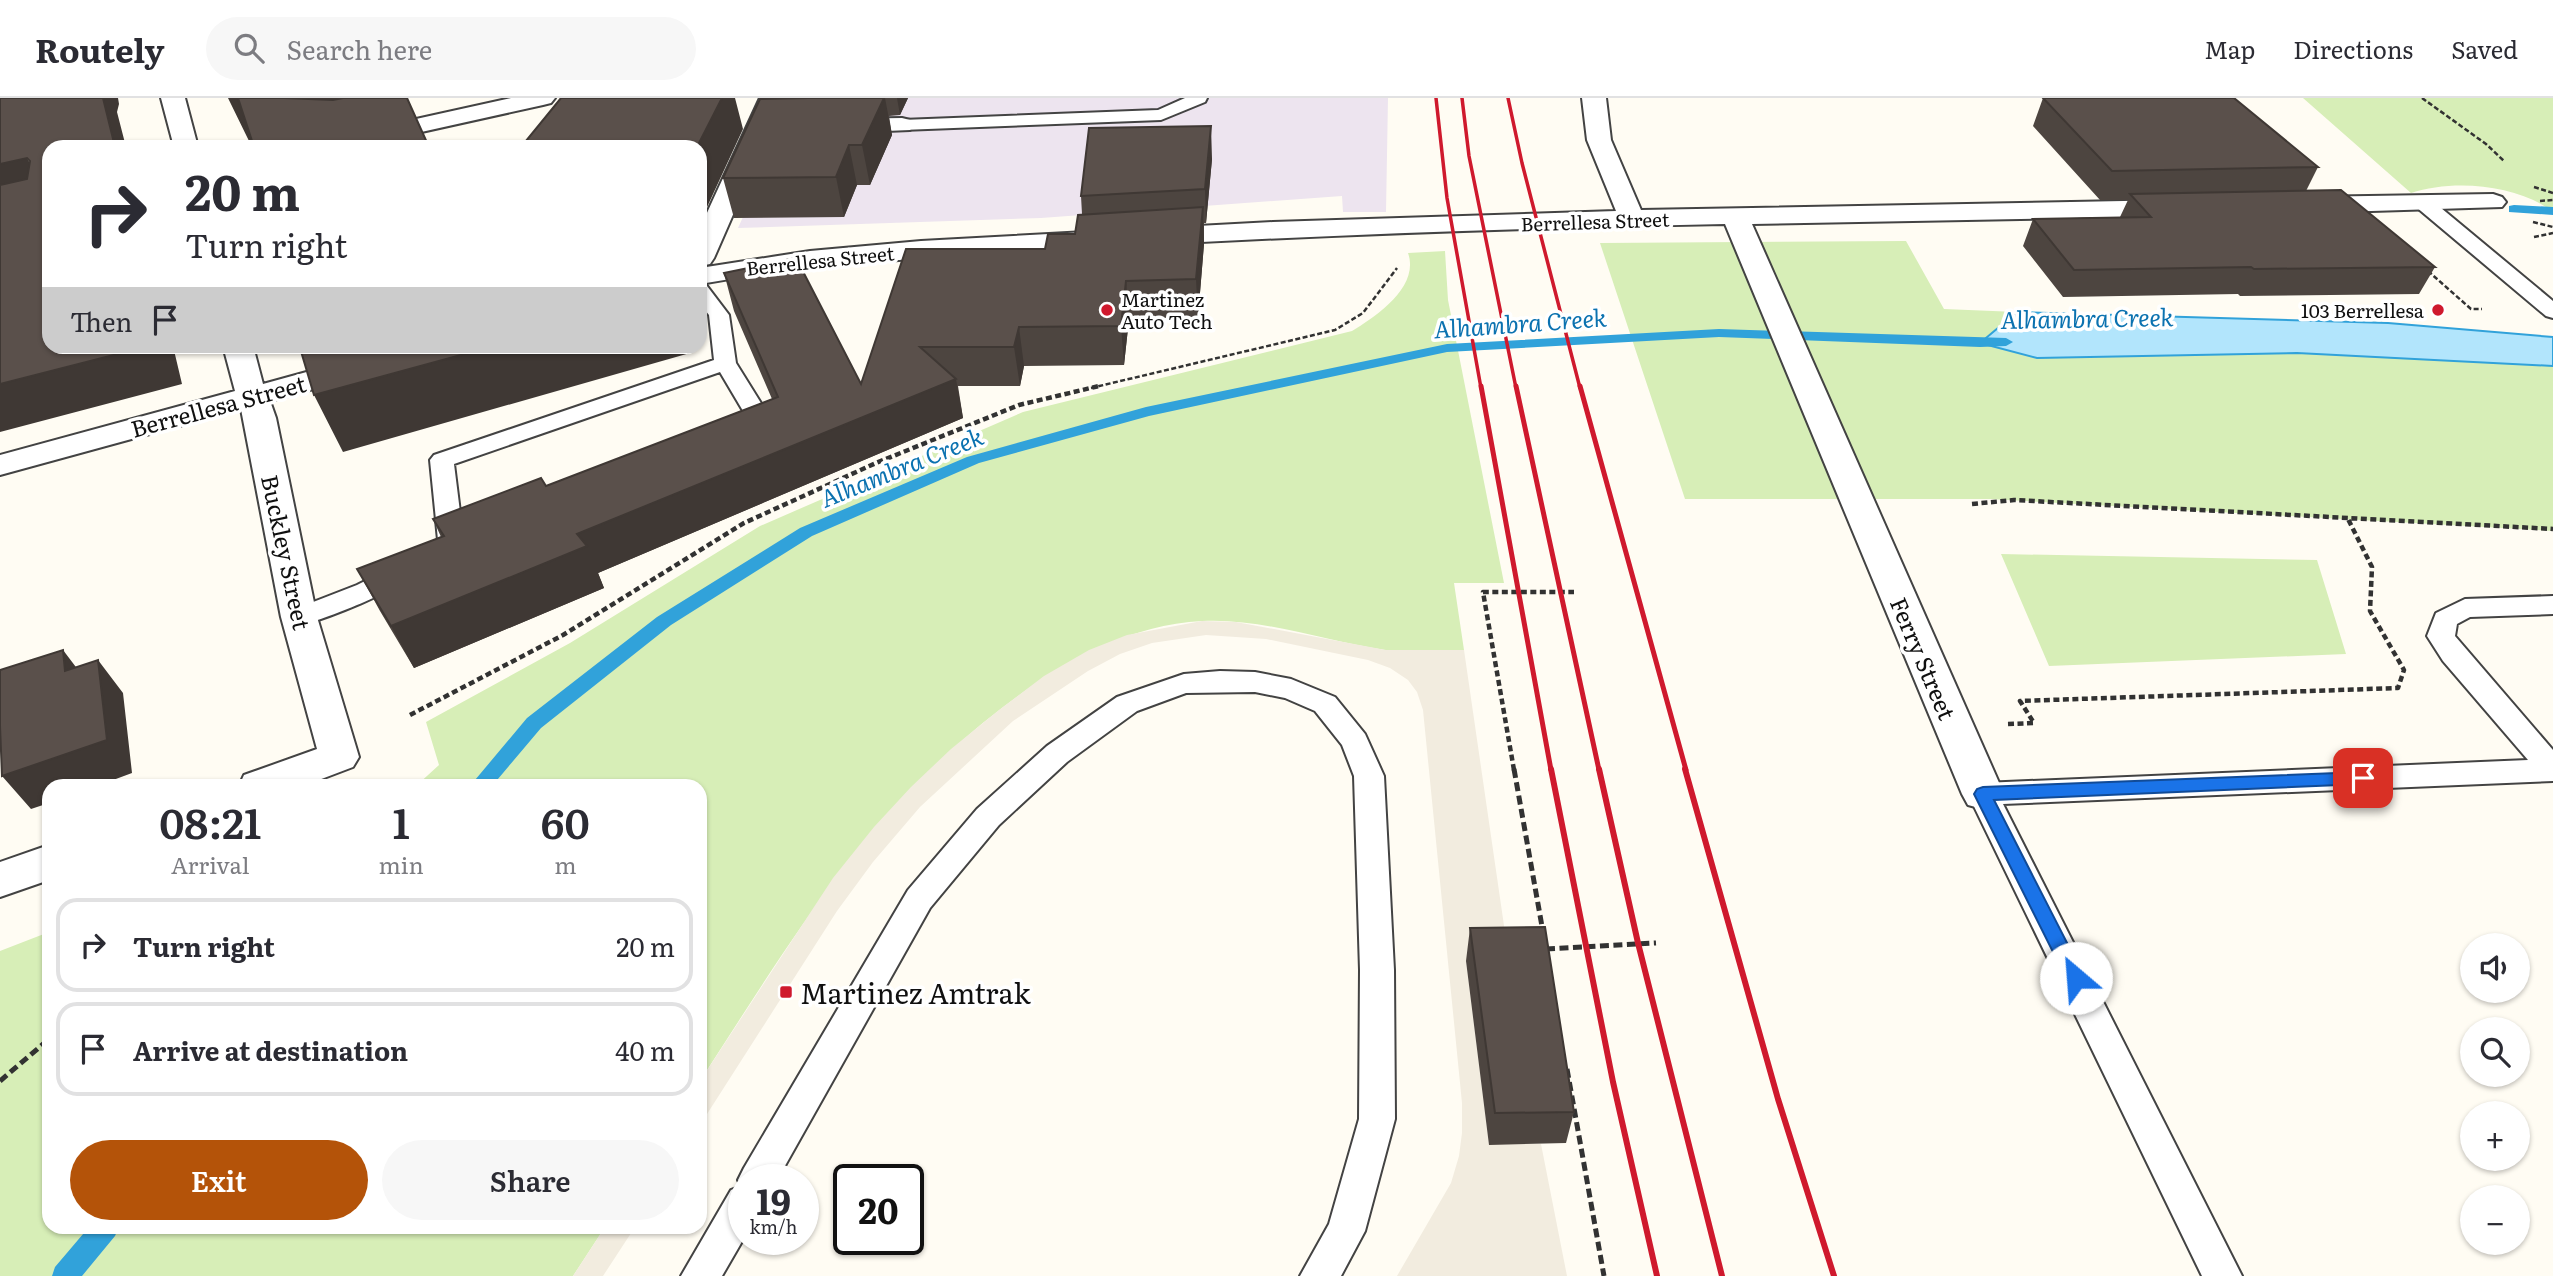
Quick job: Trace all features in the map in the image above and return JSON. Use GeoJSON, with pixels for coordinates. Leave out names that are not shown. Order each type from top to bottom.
{"type":"FeatureCollection","features":[{"type":"Feature","properties":{"kind":"street"},"geometry":{"type":"LineString","coordinates":[[173,98],[184,140]]}},
{"type":"Feature","properties":{"kind":"street"},"geometry":{"type":"LineString","coordinates":[[353,140],[543,98]]}},
{"type":"Feature","properties":{"kind":"street"},"geometry":{"type":"LineString","coordinates":[[707,242],[772,98]]}},
{"type":"Feature","properties":{"kind":"street"},"geometry":{"type":"LineString","coordinates":[[1594,98],[1599,140],[1632,219]]}},
{"type":"Feature","properties":{"kind":"street"},"geometry":{"type":"LineString","coordinates":[[810,127],[902,125]]}},
{"type":"Feature","properties":{"kind":"street"},"geometry":{"type":"LineString","coordinates":[[757,128],[784,127]]}},
{"type":"Feature","properties":{"kind":"street"},"geometry":{"type":"LineString","coordinates":[[2282,205],[2493,202]]}},
{"type":"Feature","properties":{"kind":"street","name":"Berrellesa Street"},"geometry":{"type":"LineString","coordinates":[[707,275],[765,263],[926,250],[1283,229],[2198,207]]}},
{"type":"Feature","properties":{"kind":"street","name":"Ferry Street"},"geometry":{"type":"LineString","coordinates":[[1736,218],[1983,794]]}},
{"type":"Feature","properties":{"kind":"street","name":"Buckley Street"},"geometry":{"type":"LineString","coordinates":[[240,354],[260,418],[299,617],[339,757],[278,779]]}},
{"type":"Feature","properties":{"kind":"street","name":"Berrellesa Street"},"geometry":{"type":"LineString","coordinates":[[0,465],[407,354]]}},
{"type":"Feature","properties":{"kind":"street"},"geometry":{"type":"LineString","coordinates":[[0,880],[42,865]]}},
{"type":"Feature","properties":{"kind":"lane"},"geometry":{"type":"LineString","coordinates":[[902,125],[1160,106],[1199,98]]}},
{"type":"Feature","properties":{"kind":"lane"},"geometry":{"type":"LineString","coordinates":[[2421,202],[2553,312]]}},
{"type":"Feature","properties":{"kind":"lane"},"geometry":{"type":"LineString","coordinates":[[707,299],[719,315],[725,363],[762,424],[723,438]]}},
{"type":"Feature","properties":{"kind":"lane"},"geometry":{"type":"LineString","coordinates":[[451,540],[442,460],[725,363]]}},
{"type":"Feature","properties":{"kind":"lane"},"geometry":{"type":"LineString","coordinates":[[299,617],[366,591],[451,540],[477,530]]}},
{"type":"Feature","properties":{"kind":"lane"},"geometry":{"type":"LineString","coordinates":[[2553,605],[2465,608],[2445,619],[2441,636],[2453,654],[2553,769]]}},
{"type":"Feature","properties":{"kind":"lane"},"geometry":{"type":"LineString","coordinates":[[766,1164],[919,899],[988,817],[1057,754],[1127,704],[1184,684],[1255,682],[1291,690],[1325,704],[1355,741],[1369,776],[1377,970],[1377,1119],[1346,1231],[1320,1276]]}},
{"type":"Feature","properties":{"kind":"lane"},"geometry":{"type":"LineString","coordinates":[[2222,1276],[1983,794],[2553,769]]}},
{"type":"Feature","properties":{"kind":"lane"},"geometry":{"type":"LineString","coordinates":[[701,1276],[728,1230]]}},
{"type":"Feature","properties":{"kind":"path"},"geometry":{"type":"LineString","coordinates":[[2422,98],[2486,144],[2511,168]]}},
{"type":"Feature","properties":{"kind":"path"},"geometry":{"type":"LineString","coordinates":[[2533,186],[2553,193]]}},
{"type":"Feature","properties":{"kind":"path"},"geometry":{"type":"LineString","coordinates":[[2534,237],[2553,233]]}},
{"type":"Feature","properties":{"kind":"path"},"geometry":{"type":"LineString","coordinates":[[410,715],[562,635],[755,517],[876,463],[1019,405],[1335,330],[1363,313],[1400,263]]}},
{"type":"Feature","properties":{"kind":"path"},"geometry":{"type":"LineString","coordinates":[[1972,504],[2014,500],[2553,529]]}},
{"type":"Feature","properties":{"kind":"path"},"geometry":{"type":"LineString","coordinates":[[1999,724],[2034,723],[2020,701],[2398,688],[2404,670],[2370,611],[2372,567],[2348,519]]}},
{"type":"Feature","properties":{"kind":"path"},"geometry":{"type":"LineString","coordinates":[[1548,963],[1483,592],[1574,592]]}},
{"type":"Feature","properties":{"kind":"path"},"geometry":{"type":"LineString","coordinates":[[1546,949],[1656,943]]}},
{"type":"Feature","properties":{"kind":"path"},"geometry":{"type":"LineString","coordinates":[[0,1081],[42,1045]]}},
{"type":"Feature","properties":{"kind":"path"},"geometry":{"type":"LineString","coordinates":[[1565,1058],[1604,1276]]}},
{"type":"Feature","properties":{"kind":"shaded area"},"geometry":{"type":"Polygon","coordinates":[[[797,98],[1388,98],[1386,212],[1343,212],[1342,196],[1041,218],[738,228],[797,98]]]}},
{"type":"Feature","properties":{"kind":"shaded area"},"geometry":{"type":"Polygon","coordinates":[[[1202,621],[1236,622],[1386,650],[1464,650],[1509,960],[1466,961],[1489,1144],[1541,1144],[1567,1276],[1397,1276],[1451,1183],[1462,1133],[1462,1103],[1423,710],[1417,692],[1408,680],[1390,668],[1368,660],[1266,639],[1206,635],[1152,643],[1120,654],[1088,671],[1013,721],[920,807],[873,862],[837,911],[707,1114],[707,1070],[833,878],[874,827],[951,749],[999,710],[1044,676],[1089,650],[1127,635],[1202,621]]]}},
{"type":"Feature","properties":{"kind":"shaded area"},"geometry":{"type":"Polygon","coordinates":[[[600,1234],[630,1234],[603,1276],[573,1276],[600,1234]]]}},
{"type":"Feature","properties":{"kind":"green space"},"geometry":{"type":"Polygon","coordinates":[[[2303,98],[2553,98],[2553,212],[2522,195],[2484,187],[2446,186],[2411,193],[2303,98]]]}},
{"type":"Feature","properties":{"kind":"green space"},"geometry":{"type":"Polygon","coordinates":[[[1906,241],[1944,309],[2017,312],[1981,343],[2177,354],[2297,353],[2553,366],[2553,531],[1990,499],[1685,499],[1600,243],[1906,241]]]}},
{"type":"Feature","properties":{"kind":"green space"},"geometry":{"type":"Polygon","coordinates":[[[1445,251],[1448,300],[1504,583],[1454,583],[1464,650],[1385,650],[1271,626],[1202,621],[1151,629],[1079,657],[1035,684],[964,739],[918,782],[877,827],[803,924],[707,1070],[707,779],[424,779],[439,765],[426,722],[570,643],[760,526],[1023,412],[1352,331],[1383,309],[1402,289],[1410,265],[1408,253],[1445,251]]]}},
{"type":"Feature","properties":{"kind":"green space"},"geometry":{"type":"Polygon","coordinates":[[[2001,554],[2317,560],[2346,654],[2049,666],[2001,554]]]}},
{"type":"Feature","properties":{"kind":"green space"},"geometry":{"type":"Polygon","coordinates":[[[42,935],[42,1234],[600,1234],[573,1276],[0,1276],[0,951],[42,935]]]}},
{"type":"Feature","properties":{"kind":"water"},"geometry":{"type":"Polygon","coordinates":[[[2017,312],[2388,323],[2553,337],[2553,366],[2297,353],[2037,358],[1980,343],[2017,312]]]}},
{"type":"Feature","properties":{"kind":"building"},"geometry":{"type":"Polygon","coordinates":[[[0,98],[103,98],[113,140],[42,140],[42,354],[118,354],[0,384],[0,185],[27,179],[30,161],[27,158],[0,164],[0,98]]]}},
{"type":"Feature","properties":{"kind":"building"},"geometry":{"type":"Polygon","coordinates":[[[238,98],[407,98],[426,140],[252,140],[238,98]]]}},
{"type":"Feature","properties":{"kind":"building"},"geometry":{"type":"Polygon","coordinates":[[[561,98],[722,98],[701,140],[527,140],[561,98]]]}},
{"type":"Feature","properties":{"kind":"building"},"geometry":{"type":"Polygon","coordinates":[[[884,98],[862,145],[849,145],[836,177],[723,178],[760,99],[884,98]]]}},
{"type":"Feature","properties":{"kind":"building"},"geometry":{"type":"Polygon","coordinates":[[[2043,98],[2234,98],[2318,167],[2112,171],[2043,98]]]}},
{"type":"Feature","properties":{"kind":"building"},"geometry":{"type":"Polygon","coordinates":[[[1211,126],[1205,189],[1081,196],[1089,128],[1211,126]]]}},
{"type":"Feature","properties":{"kind":"building"},"geometry":{"type":"Polygon","coordinates":[[[2341,190],[2435,267],[2074,270],[2033,219],[2151,217],[2130,194],[2341,190]]]}},
{"type":"Feature","properties":{"kind":"building"},"geometry":{"type":"Polygon","coordinates":[[[1203,207],[1196,279],[1126,281],[1121,326],[1019,327],[1014,347],[920,347],[956,379],[577,534],[587,546],[391,626],[357,569],[444,536],[433,519],[541,478],[546,486],[778,397],[724,273],[796,258],[861,384],[906,249],[1045,249],[1048,234],[1075,234],[1078,215],[1203,207]]]}},
{"type":"Feature","properties":{"kind":"building"},"geometry":{"type":"Polygon","coordinates":[[[302,354],[465,354],[314,395],[302,354]]]}},
{"type":"Feature","properties":{"kind":"building"},"geometry":{"type":"Polygon","coordinates":[[[63,650],[65,671],[98,660],[107,740],[2,776],[0,670],[63,650]]]}},
{"type":"Feature","properties":{"kind":"building"},"geometry":{"type":"Polygon","coordinates":[[[1545,927],[1574,1112],[1495,1113],[1470,928],[1545,927]]]}},
{"type":"Feature","properties":{"kind":"waterway"},"geometry":{"type":"LineString","coordinates":[[2514,209],[2553,211]]}},
{"type":"Feature","properties":{"kind":"waterway","name":"Alhambra Creek"},"geometry":{"type":"LineString","coordinates":[[486,779],[534,723],[664,621],[806,532],[973,460],[1146,412],[1447,348],[1719,333],[2006,342]]}},
{"type":"Feature","properties":{"kind":"waterway","name":"Alhambra Creek"},"geometry":{"type":"LineString","coordinates":[[65,1276],[100,1234]]}},
{"type":"Feature","properties":{"kind":"railway"},"geometry":{"type":"LineString","coordinates":[[1436,98],[1447,198],[1481,388]]}},
{"type":"Feature","properties":{"kind":"railway"},"geometry":{"type":"LineString","coordinates":[[1462,98],[1469,156],[1516,388]]}},
{"type":"Feature","properties":{"kind":"railway"},"geometry":{"type":"LineString","coordinates":[[1508,98],[1580,388]]}},
{"type":"Feature","properties":{"kind":"railway"},"geometry":{"type":"LineString","coordinates":[[1481,386],[1551,770]]}},
{"type":"Feature","properties":{"kind":"railway"},"geometry":{"type":"LineString","coordinates":[[1516,386],[1599,770]]}},
{"type":"Feature","properties":{"kind":"railway"},"geometry":{"type":"LineString","coordinates":[[1580,386],[1686,770]]}},
{"type":"Feature","properties":{"kind":"railway"},"geometry":{"type":"LineString","coordinates":[[1551,769],[1613,1082],[1657,1276]]}},
{"type":"Feature","properties":{"kind":"railway"},"geometry":{"type":"LineString","coordinates":[[1599,769],[1638,943],[1722,1276]]}},
{"type":"Feature","properties":{"kind":"railway"},"geometry":{"type":"LineString","coordinates":[[1685,769],[1778,1099],[1834,1276]]}},
{"type":"Feature","properties":{"kind":"place","name":"Martinez Auto Tech"},"geometry":{"type":"Point","coordinates":[1107,310]}},
{"type":"Feature","properties":{"kind":"place","name":"103 Berrellesa"},"geometry":{"type":"Point","coordinates":[2438,310]}},
{"type":"Feature","properties":{"kind":"place","name":"Martinez Amtrak"},"geometry":{"type":"Point","coordinates":[786,992]}},
{"type":"Feature","properties":{"kind":"route"},"geometry":{"type":"LineString","coordinates":[[2076,978],[1983,794],[2363,778]]}}]}
